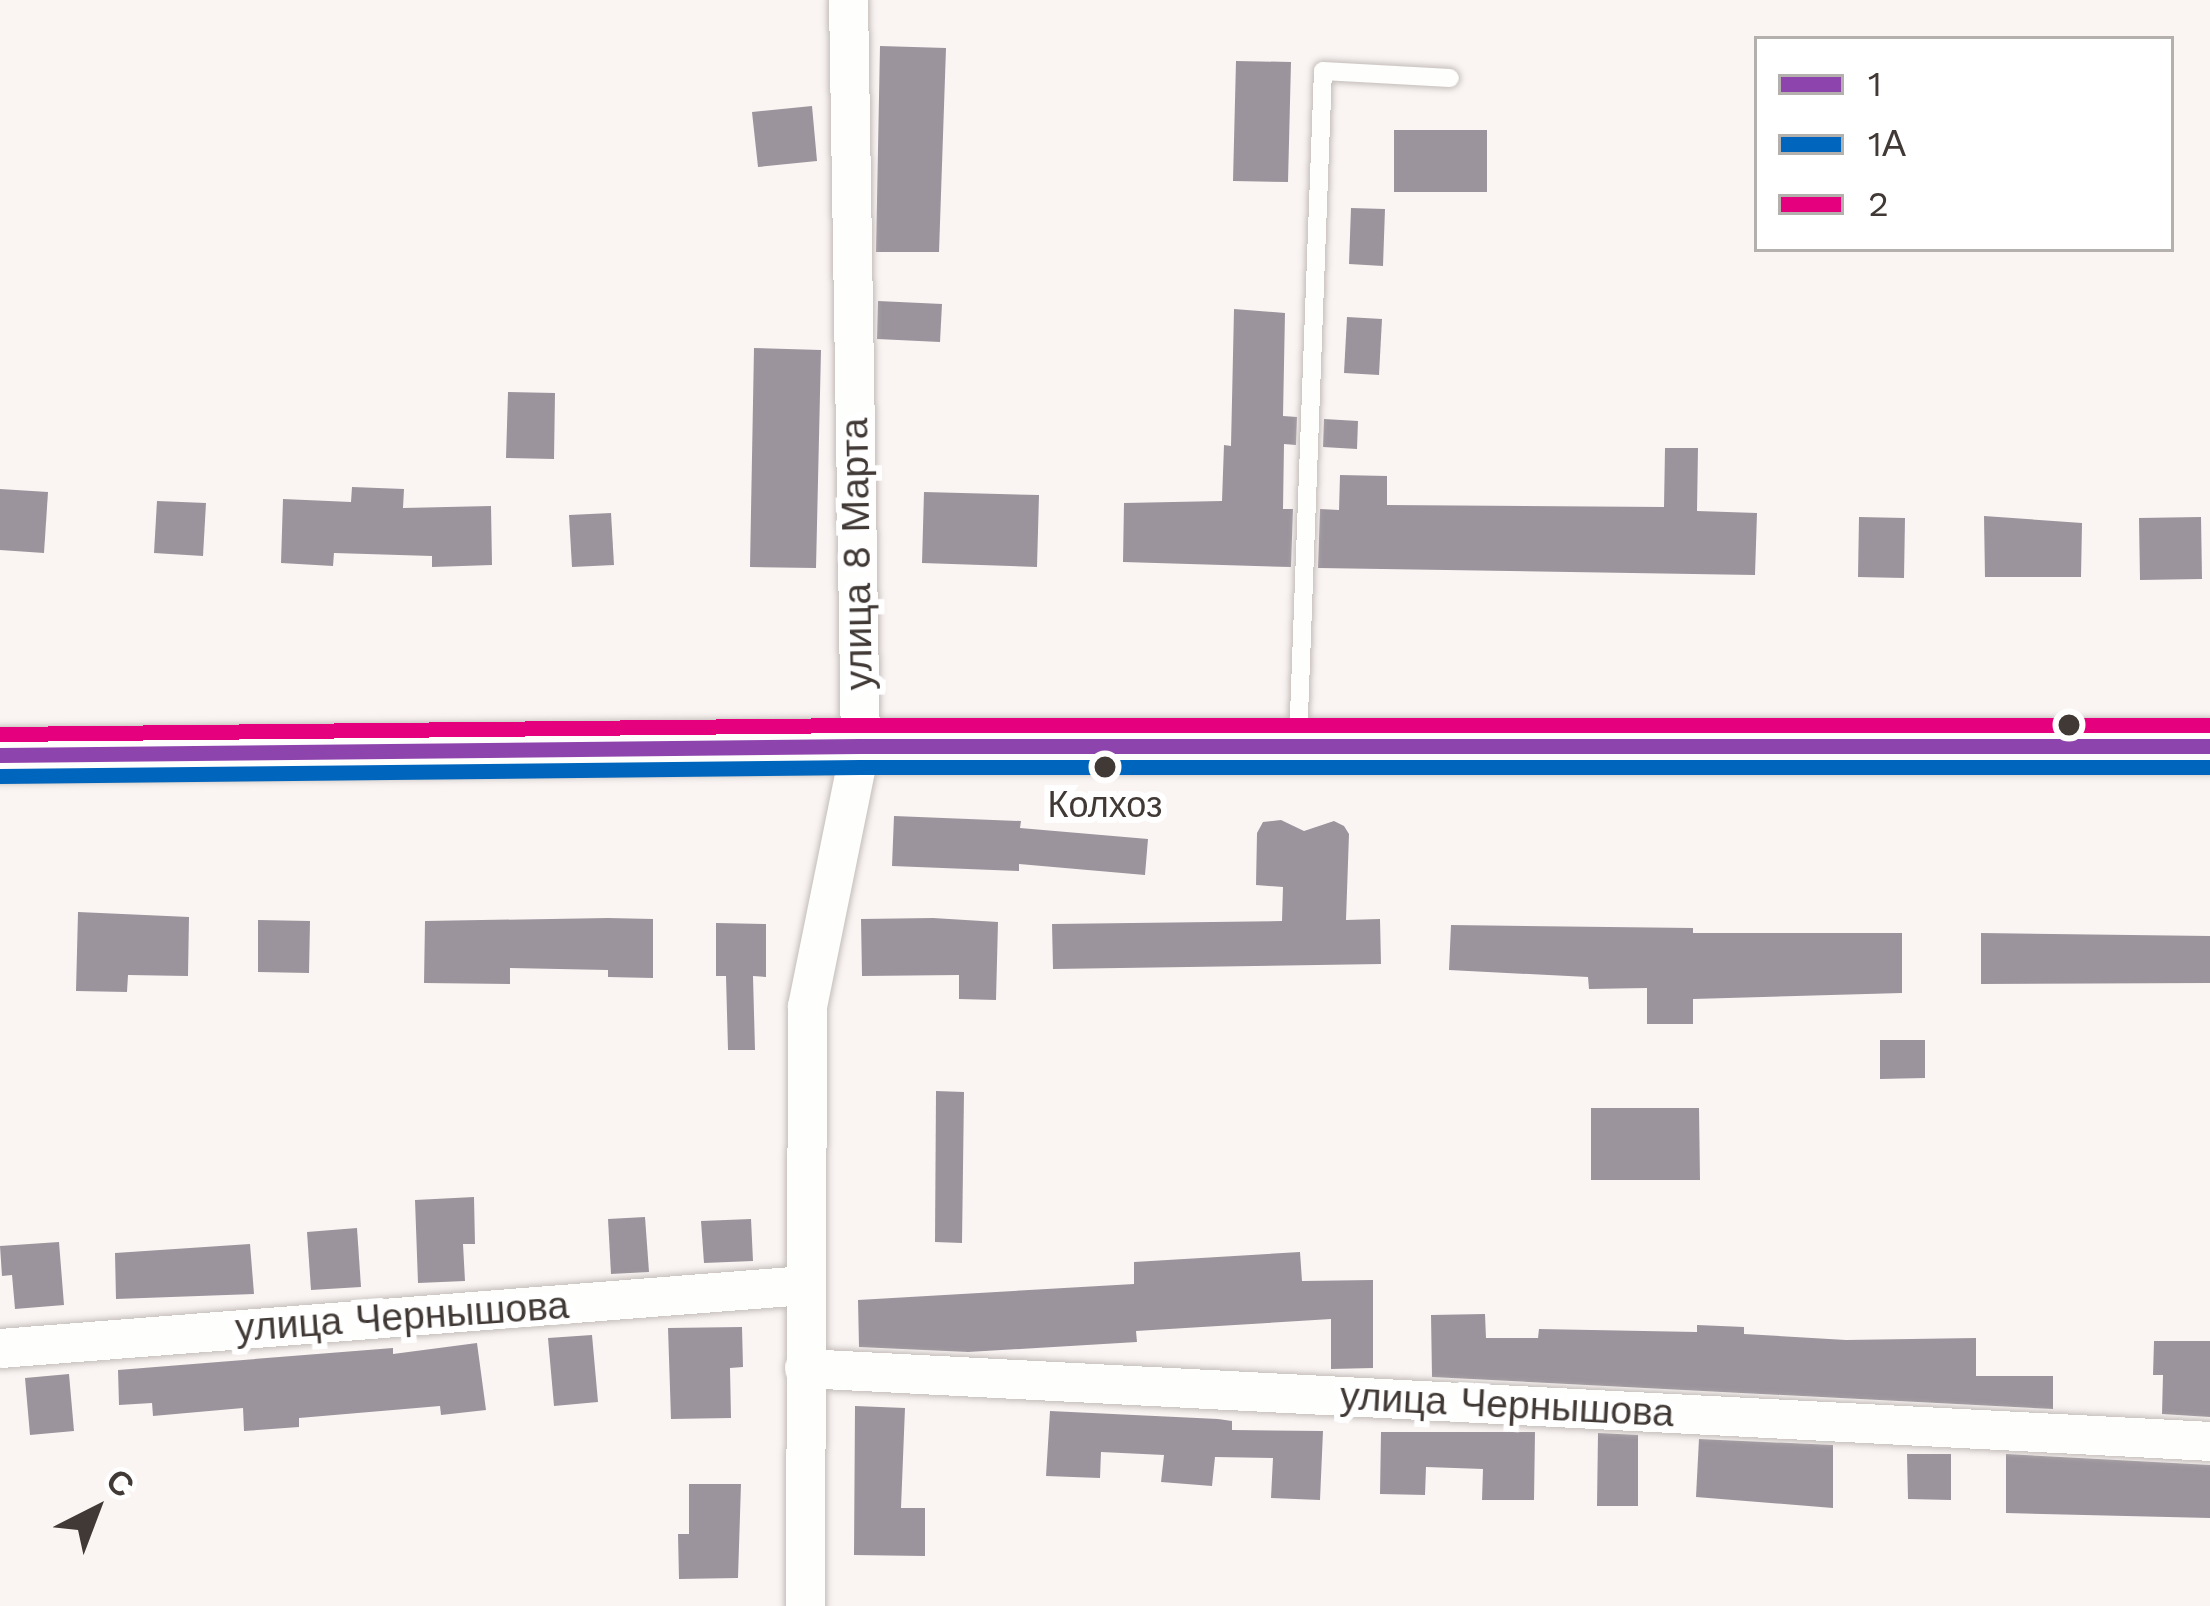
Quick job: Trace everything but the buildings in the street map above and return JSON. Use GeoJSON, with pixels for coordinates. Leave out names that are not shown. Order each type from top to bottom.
{"type":"FeatureCollection","features":[{"type":"Feature","properties":{"kind":"main road"},"geometry":{"type":"LineString","coordinates":[[0,755],[860,746],[2210,746]]}},
{"type":"Feature","properties":{"kind":"street","name":"улица 8 Марта"},"geometry":{"type":"LineString","coordinates":[[805,1606],[806,1006],[860,746],[848,0]]}},
{"type":"Feature","properties":{"kind":"street","name":"улица Чернышова"},"geometry":{"type":"LineString","coordinates":[[0,1348],[804,1285]]}},
{"type":"Feature","properties":{"kind":"street","name":"улица Чернышова"},"geometry":{"type":"LineString","coordinates":[[805,1368],[2210,1442]]}},
{"type":"Feature","properties":{"kind":"lane"},"geometry":{"type":"LineString","coordinates":[[1298,749],[1323,71],[1450,78]]}},
{"type":"Feature","properties":{"kind":"transit line","name":"2"},"geometry":{"type":"LineString","coordinates":[[0,734],[860,725],[2210,725]]}},
{"type":"Feature","properties":{"kind":"transit line","name":"1"},"geometry":{"type":"LineString","coordinates":[[0,755],[860,746],[2210,746]]}},
{"type":"Feature","properties":{"kind":"transit line","name":"1А"},"geometry":{"type":"LineString","coordinates":[[0,776],[860,767],[2210,767]]}},
{"type":"Feature","properties":{"kind":"place","name":"Колхоз"},"geometry":{"type":"Point","coordinates":[1105,767]}}]}
